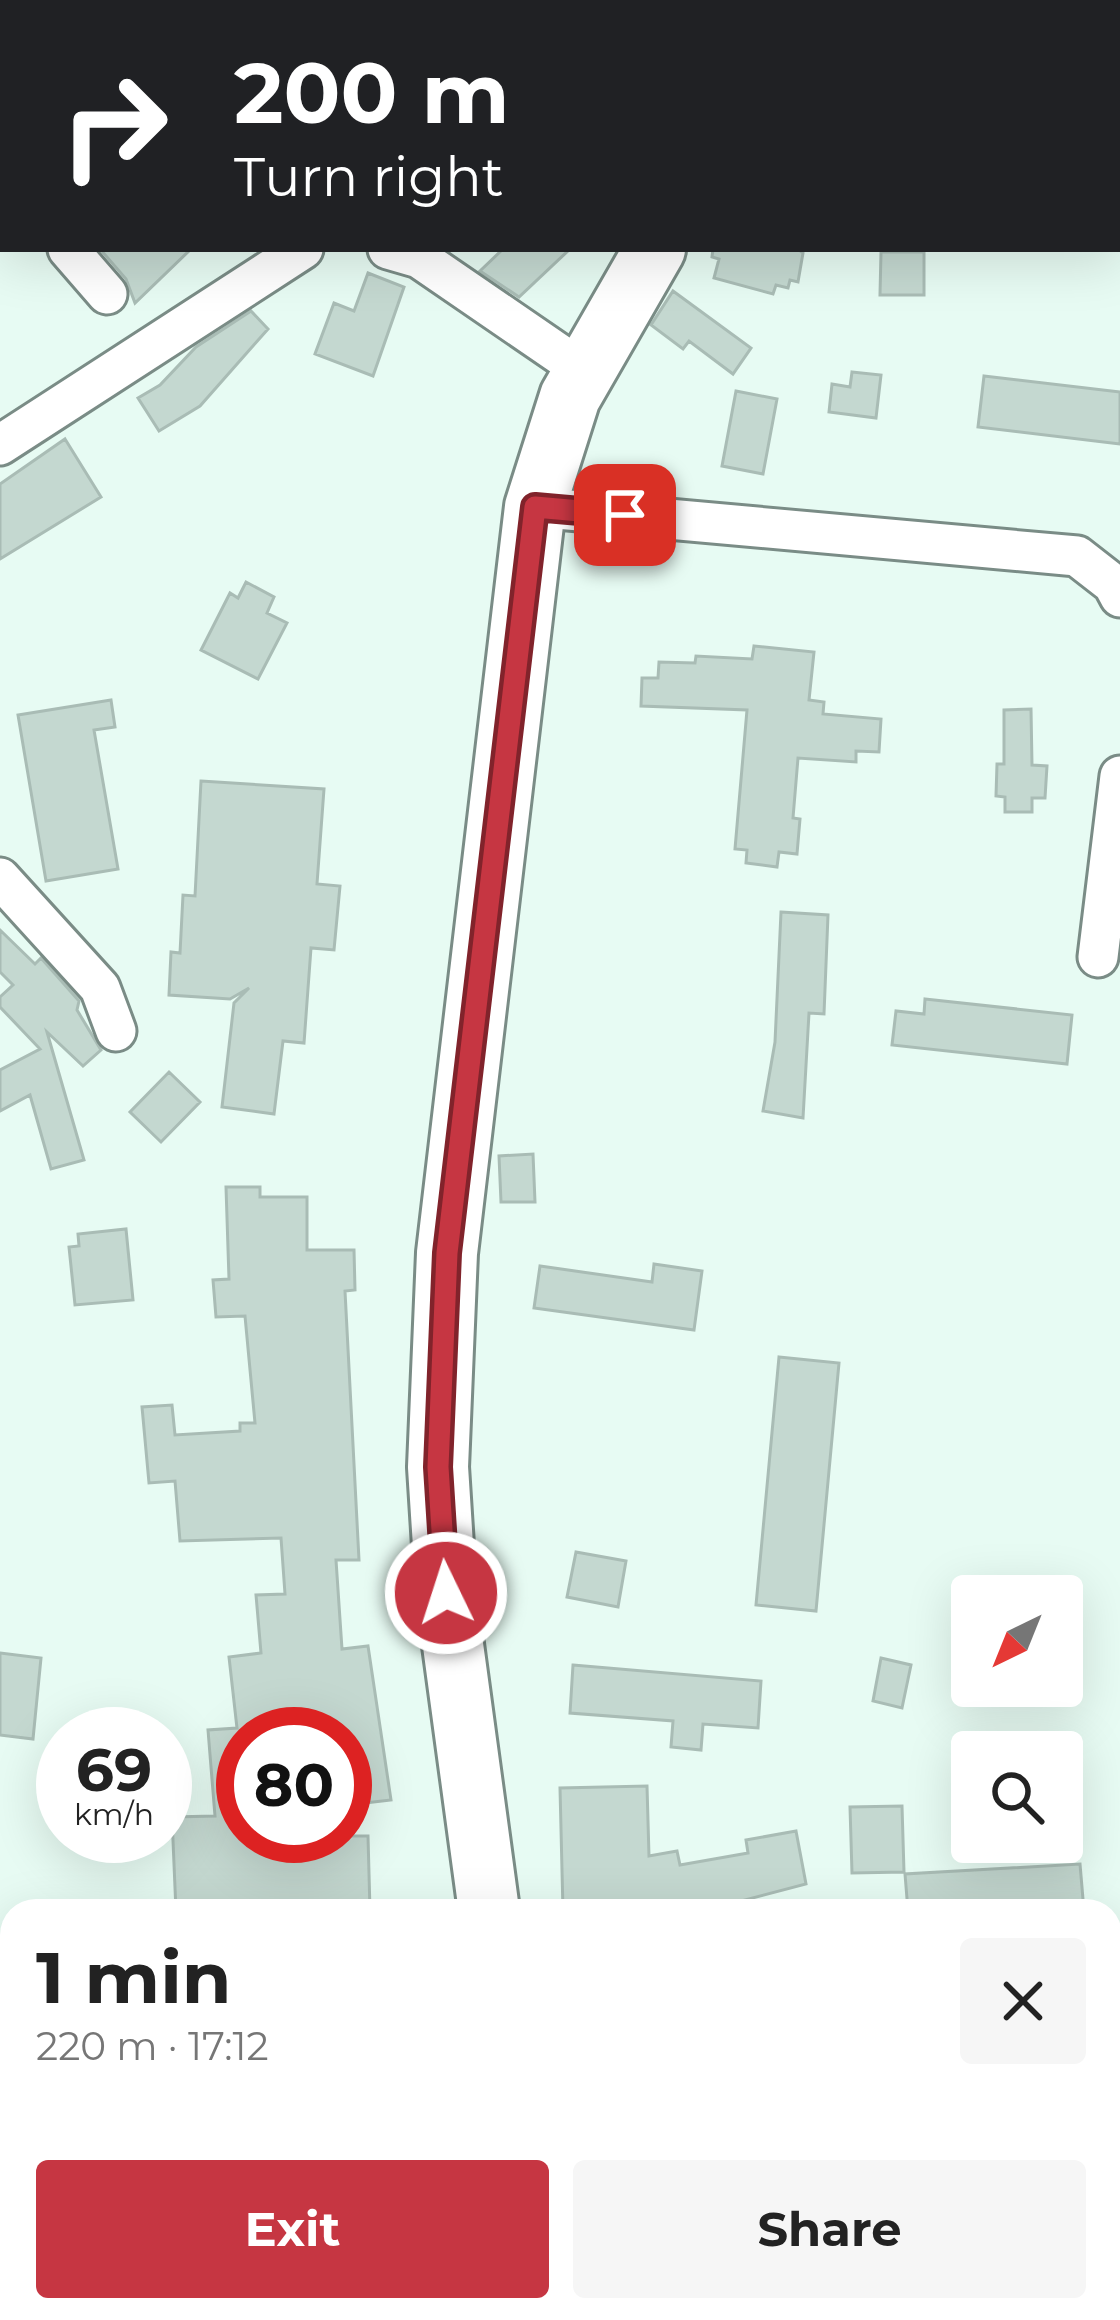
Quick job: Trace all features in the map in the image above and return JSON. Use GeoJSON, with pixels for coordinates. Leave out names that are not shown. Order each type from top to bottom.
{"type":"FeatureCollection","features":[{"type":"Feature","properties":{"kind":"highway"},"geometry":{"type":"LineString","coordinates":[[487,1899],[446,1593],[438,1467],[447,1253],[535,507],[570,397],[653,252]]}},
{"type":"Feature","properties":{"kind":"street"},"geometry":{"type":"LineString","coordinates":[[71,252],[107,294]]}},
{"type":"Feature","properties":{"kind":"street"},"geometry":{"type":"LineString","coordinates":[[0,445],[298,252]]}},
{"type":"Feature","properties":{"kind":"street"},"geometry":{"type":"LineString","coordinates":[[398,252],[419,258],[584,371]]}},
{"type":"Feature","properties":{"kind":"street"},"geometry":{"type":"LineString","coordinates":[[535,507],[1077,556],[1113,584],[1120,597]]}},
{"type":"Feature","properties":{"kind":"street"},"geometry":{"type":"LineString","coordinates":[[1098,957],[1120,776]]}},
{"type":"Feature","properties":{"kind":"street"},"geometry":{"type":"LineString","coordinates":[[0,878],[100,988],[116,1031]]}},
{"type":"Feature","properties":{"kind":"building"},"geometry":{"type":"Polygon","coordinates":[[[103,252],[188,252],[135,303],[126,279],[103,252]]]}},
{"type":"Feature","properties":{"kind":"building"},"geometry":{"type":"Polygon","coordinates":[[[500,252],[567,252],[519,297],[480,271],[500,252]]]}},
{"type":"Feature","properties":{"kind":"building"},"geometry":{"type":"Polygon","coordinates":[[[713,252],[803,253],[798,282],[790,280],[788,288],[776,285],[773,294],[714,278],[719,259],[712,257],[713,252]]]}},
{"type":"Feature","properties":{"kind":"building"},"geometry":{"type":"Polygon","coordinates":[[[881,252],[924,252],[924,295],[880,295],[881,252]]]}},
{"type":"Feature","properties":{"kind":"building"},"geometry":{"type":"Polygon","coordinates":[[[368,273],[404,287],[373,376],[315,354],[334,303],[354,311],[368,273]]]}},
{"type":"Feature","properties":{"kind":"building"},"geometry":{"type":"Polygon","coordinates":[[[673,291],[751,348],[733,374],[689,341],[683,349],[651,325],[673,291]]]}},
{"type":"Feature","properties":{"kind":"building"},"geometry":{"type":"Polygon","coordinates":[[[251,311],[268,329],[200,406],[159,431],[138,398],[160,385],[196,347],[251,311]]]}},
{"type":"Feature","properties":{"kind":"building"},"geometry":{"type":"Polygon","coordinates":[[[852,372],[881,375],[876,418],[829,412],[832,384],[850,387],[852,372]]]}},
{"type":"Feature","properties":{"kind":"building"},"geometry":{"type":"Polygon","coordinates":[[[984,376],[1120,392],[1120,444],[978,427],[984,376]]]}},
{"type":"Feature","properties":{"kind":"building"},"geometry":{"type":"Polygon","coordinates":[[[736,391],[777,399],[763,474],[722,466],[736,391]]]}},
{"type":"Feature","properties":{"kind":"building"},"geometry":{"type":"Polygon","coordinates":[[[65,439],[101,497],[0,559],[0,484],[65,439]]]}},
{"type":"Feature","properties":{"kind":"building"},"geometry":{"type":"Polygon","coordinates":[[[246,582],[274,597],[267,613],[287,623],[258,679],[201,650],[230,593],[238,598],[246,582]]]}},
{"type":"Feature","properties":{"kind":"building"},"geometry":{"type":"Polygon","coordinates":[[[754,646],[814,652],[809,700],[824,702],[823,714],[881,719],[879,752],[856,751],[856,762],[798,758],[793,818],[800,819],[797,854],[779,852],[777,867],[746,863],[747,850],[735,849],[747,710],[641,706],[642,678],[658,678],[659,662],[695,663],[696,656],[752,659],[754,646]]]}},
{"type":"Feature","properties":{"kind":"building"},"geometry":{"type":"Polygon","coordinates":[[[111,700],[115,727],[94,730],[118,869],[46,881],[18,715],[111,700]]]}},
{"type":"Feature","properties":{"kind":"building"},"geometry":{"type":"Polygon","coordinates":[[[1031,709],[1032,765],[1047,766],[1045,798],[1032,798],[1032,812],[1005,812],[1005,797],[996,796],[997,764],[1004,764],[1004,710],[1031,709]]]}},
{"type":"Feature","properties":{"kind":"building"},"geometry":{"type":"Polygon","coordinates":[[[201,781],[324,789],[317,884],[340,886],[334,950],[311,948],[304,1043],[283,1041],[274,1114],[222,1107],[234,1003],[249,988],[230,999],[169,995],[171,952],[180,953],[183,895],[195,896],[201,781]]]}},
{"type":"Feature","properties":{"kind":"building"},"geometry":{"type":"Polygon","coordinates":[[[781,912],[828,915],[824,1014],[809,1013],[803,1118],[763,1111],[775,1042],[781,912]]]}},
{"type":"Feature","properties":{"kind":"building"},"geometry":{"type":"Polygon","coordinates":[[[0,930],[35,964],[41,958],[79,1001],[77,1010],[101,1050],[83,1066],[47,1032],[84,1160],[51,1169],[30,1095],[0,1111],[0,1070],[40,1049],[0,1007],[0,997],[13,985],[0,972],[0,930]]]}},
{"type":"Feature","properties":{"kind":"building"},"geometry":{"type":"Polygon","coordinates":[[[925,999],[1072,1015],[1067,1064],[892,1045],[896,1011],[924,1014],[925,999]]]}},
{"type":"Feature","properties":{"kind":"building"},"geometry":{"type":"Polygon","coordinates":[[[169,1072],[200,1102],[161,1142],[130,1112],[169,1072]]]}},
{"type":"Feature","properties":{"kind":"building"},"geometry":{"type":"Polygon","coordinates":[[[533,1154],[535,1202],[501,1202],[499,1156],[533,1154]]]}},
{"type":"Feature","properties":{"kind":"building"},"geometry":{"type":"Polygon","coordinates":[[[226,1187],[260,1187],[260,1197],[307,1197],[307,1250],[354,1250],[355,1290],[345,1291],[359,1560],[336,1560],[342,1649],[368,1646],[391,1800],[372,1802],[372,1707],[235,1707],[229,1657],[261,1653],[256,1595],[285,1594],[281,1538],[180,1541],[175,1481],[149,1483],[142,1407],[172,1405],[175,1435],[240,1431],[240,1423],[255,1423],[245,1316],[216,1317],[213,1280],[229,1279],[226,1187]]]}},
{"type":"Feature","properties":{"kind":"building"},"geometry":{"type":"Polygon","coordinates":[[[126,1229],[133,1300],[75,1305],[69,1247],[79,1246],[78,1234],[126,1229]]]}},
{"type":"Feature","properties":{"kind":"building"},"geometry":{"type":"Polygon","coordinates":[[[654,1264],[702,1271],[694,1330],[534,1308],[540,1266],[652,1282],[654,1264]]]}},
{"type":"Feature","properties":{"kind":"building"},"geometry":{"type":"Polygon","coordinates":[[[779,1357],[839,1363],[816,1611],[756,1605],[779,1357]]]}},
{"type":"Feature","properties":{"kind":"building"},"geometry":{"type":"Polygon","coordinates":[[[576,1552],[626,1561],[618,1607],[567,1597],[576,1552]]]}},
{"type":"Feature","properties":{"kind":"building"},"geometry":{"type":"Polygon","coordinates":[[[0,1653],[41,1658],[33,1739],[0,1735],[0,1653]]]}},
{"type":"Feature","properties":{"kind":"building"},"geometry":{"type":"Polygon","coordinates":[[[881,1658],[911,1665],[902,1708],[873,1701],[881,1658]]]}},
{"type":"Feature","properties":{"kind":"building"},"geometry":{"type":"Polygon","coordinates":[[[573,1665],[761,1681],[758,1728],[703,1724],[701,1750],[671,1747],[673,1721],[570,1713],[573,1665]]]}},
{"type":"Feature","properties":{"kind":"building"},"geometry":{"type":"Polygon","coordinates":[[[216,1729],[216,1863],[369,1863],[370,1899],[175,1899],[174,1863],[192,1863],[192,1817],[215,1816],[208,1730],[216,1729]]]}},
{"type":"Feature","properties":{"kind":"building"},"geometry":{"type":"Polygon","coordinates":[[[647,1786],[649,1856],[677,1851],[680,1865],[748,1853],[746,1840],[796,1831],[806,1884],[749,1899],[563,1899],[560,1788],[647,1786]]]}},
{"type":"Feature","properties":{"kind":"building"},"geometry":{"type":"Polygon","coordinates":[[[902,1806],[904,1872],[852,1873],[850,1807],[902,1806]]]}},
{"type":"Feature","properties":{"kind":"building"},"geometry":{"type":"Polygon","coordinates":[[[1080,1864],[1083,1899],[907,1899],[905,1874],[1080,1864]]]}},
{"type":"Feature","properties":{"kind":"route"},"geometry":{"type":"LineString","coordinates":[[446,1593],[438,1467],[447,1253],[535,507],[625,515]]}}]}
